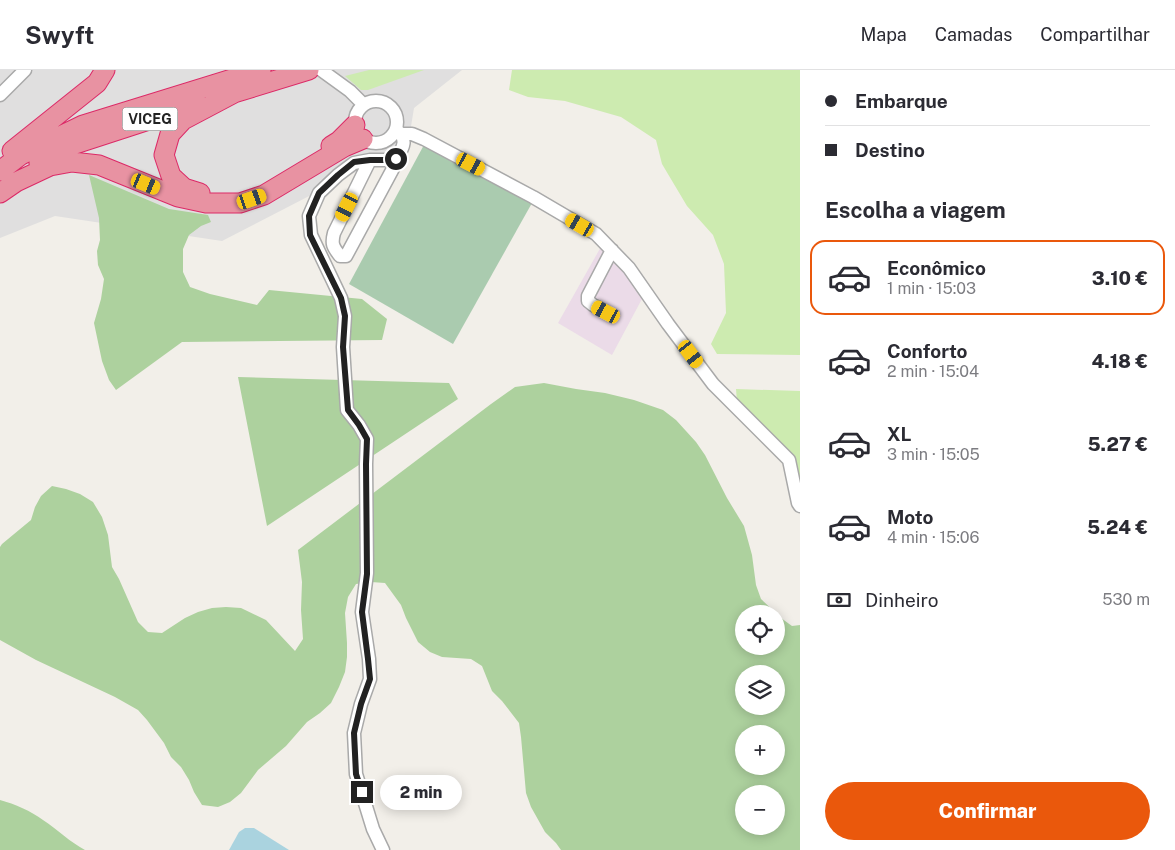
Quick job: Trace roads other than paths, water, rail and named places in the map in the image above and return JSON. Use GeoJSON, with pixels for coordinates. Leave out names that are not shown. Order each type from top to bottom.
{"type":"FeatureCollection","features":[{"type":"Feature","properties":{"kind":"highway"},"geometry":{"type":"LineString","coordinates":[[0,161],[97,83],[105,70]]}},
{"type":"Feature","properties":{"kind":"highway","name":"VICEG"},"geometry":{"type":"LineString","coordinates":[[0,171],[21,155],[83,125],[261,70]]}},
{"type":"Feature","properties":{"kind":"highway","name":"VICEG"},"geometry":{"type":"LineString","coordinates":[[0,187],[10,179],[68,146],[308,70]]}},
{"type":"Feature","properties":{"kind":"highway"},"geometry":{"type":"LineString","coordinates":[[236,92],[183,120],[170,134],[164,155],[171,176],[184,188],[208,196],[238,195],[262,187],[339,141],[359,132]]}},
{"type":"Feature","properties":{"kind":"highway"},"geometry":{"type":"LineString","coordinates":[[0,193],[16,182],[50,166],[72,162],[98,165],[178,197],[206,204],[240,203],[264,195],[344,147],[359,132]]}},
{"type":"Feature","properties":{"kind":"street"},"geometry":{"type":"LineString","coordinates":[[0,95],[25,70]]}},
{"type":"Feature","properties":{"kind":"street"},"geometry":{"type":"LineString","coordinates":[[321,70],[350,91],[363,104]]}},
{"type":"Feature","properties":{"kind":"street"},"geometry":{"type":"LineString","coordinates":[[370,160],[334,232],[332,240],[340,256],[346,256],[402,150],[404,141],[399,132],[393,110],[389,105],[376,100],[363,104],[356,114],[359,132],[369,142],[382,142],[399,132],[412,134],[533,197],[596,234],[629,268],[713,384],[789,460],[800,506]]}},
{"type":"Feature","properties":{"kind":"street"},"geometry":{"type":"LineString","coordinates":[[383,850],[373,829],[356,774],[354,733],[361,704],[370,679],[362,612],[367,574],[367,439],[348,410],[343,347],[345,316],[341,298],[310,235],[309,216],[319,193],[354,162],[396,159]]}},
{"type":"Feature","properties":{"kind":"street"},"geometry":{"type":"LineString","coordinates":[[354,194],[373,205]]}},
{"type":"Feature","properties":{"kind":"street"},"geometry":{"type":"LineString","coordinates":[[606,312],[588,301],[588,296],[612,250]]}},
{"type":"Feature","properties":{"kind":"water"},"geometry":{"type":"Polygon","coordinates":[[[245,828],[254,828],[289,850],[229,850],[239,832],[245,828]]]}}]}
